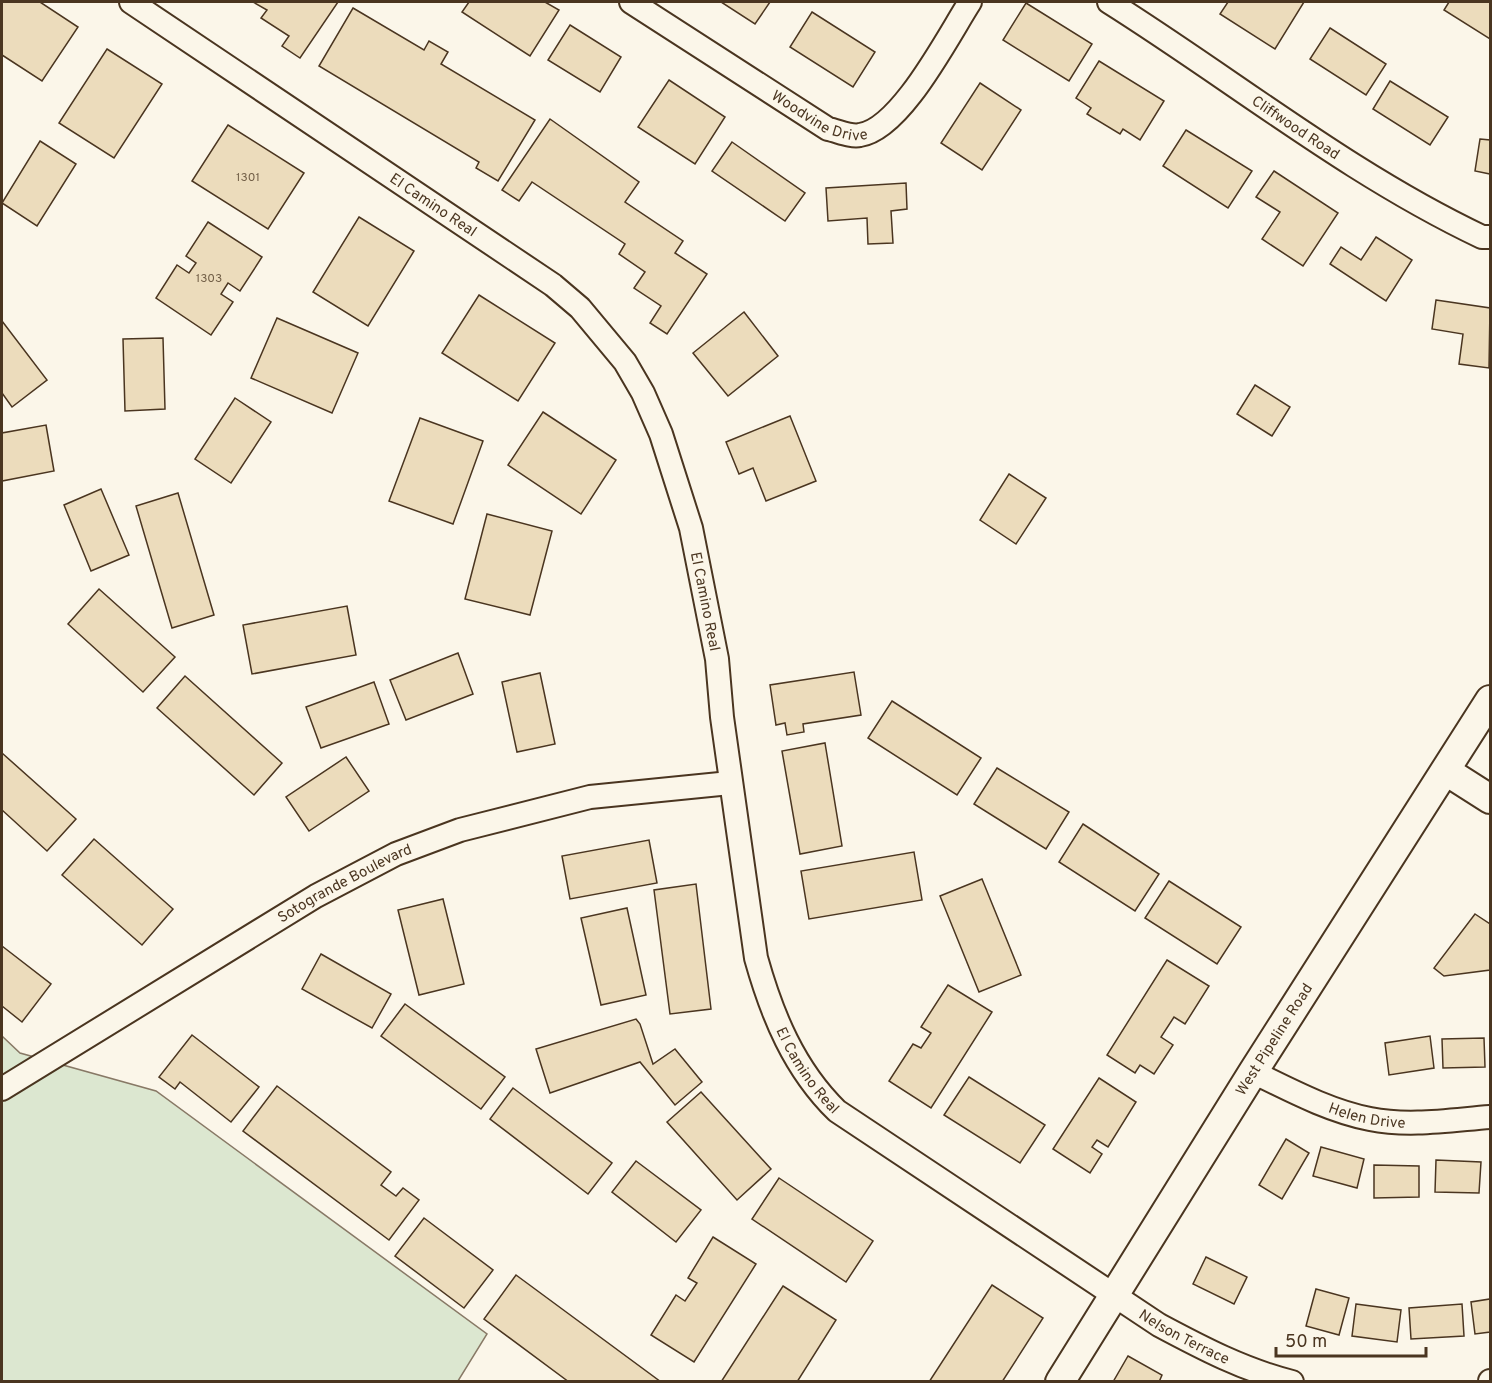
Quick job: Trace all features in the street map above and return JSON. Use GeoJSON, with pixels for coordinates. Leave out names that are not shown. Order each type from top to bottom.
{"type":"FeatureCollection","features":[{"type":"Feature","properties":{"kind":"main road","name":"West Pipeline Road"},"geometry":{"type":"LineString","coordinates":[[1060,1382],[1253,1072],[1491,700]]}},
{"type":"Feature","properties":{"kind":"main road"},"geometry":{"type":"LineString","coordinates":[[1446,771],[1491,799]]}},
{"type":"Feature","properties":{"kind":"street","name":"El Camino Real"},"geometry":{"type":"LineString","coordinates":[[130,2],[554,285],[580,308],[625,362],[643,393],[661,434],[691,528],[717,659],[730,783],[756,958],[766,994],[795,1060],[808,1080],[837,1111],[1114,1295]]}},
{"type":"Feature","properties":{"kind":"street","name":"Woodvine Drive"},"geometry":{"type":"LineString","coordinates":[[631,2],[828,129],[858,136],[886,123],[902,108],[970,2]]}},
{"type":"Feature","properties":{"kind":"street","name":"Cliffwood Road"},"geometry":{"type":"LineString","coordinates":[[1109,2],[1333,152],[1425,210],[1482,237],[1491,237]]}},
{"type":"Feature","properties":{"kind":"street","name":"Sotogrande Boulevard"},"geometry":{"type":"LineString","coordinates":[[2,1089],[306,902],[396,854],[460,830],[590,797],[730,783]]}},
{"type":"Feature","properties":{"kind":"street","name":"Helen Drive"},"geometry":{"type":"LineString","coordinates":[[1253,1072],[1302,1096],[1370,1119],[1414,1123],[1491,1117]]}},
{"type":"Feature","properties":{"kind":"street","name":"Nelson Terrace"},"geometry":{"type":"LineString","coordinates":[[1114,1295],[1158,1324],[1214,1354],[1269,1376],[1292,1382]]}},
{"type":"Feature","properties":{"kind":"green space"},"geometry":{"type":"Polygon","coordinates":[[[2,1036],[20,1053],[156,1091],[487,1334],[458,1381],[2,1381],[2,1036]]]}},
{"type":"Feature","properties":{"kind":"building"},"geometry":{"type":"Polygon","coordinates":[[[2,2],[40,2],[78,27],[42,81],[2,55],[2,2]]]}},
{"type":"Feature","properties":{"kind":"building"},"geometry":{"type":"Polygon","coordinates":[[[253,2],[338,2],[300,58],[282,46],[289,36],[261,18],[267,10],[253,2]]]}},
{"type":"Feature","properties":{"kind":"building"},"geometry":{"type":"Polygon","coordinates":[[[469,2],[545,2],[559,10],[530,56],[462,12],[469,2]]]}},
{"type":"Feature","properties":{"kind":"building"},"geometry":{"type":"Polygon","coordinates":[[[721,2],[770,2],[755,24],[721,2]]]}},
{"type":"Feature","properties":{"kind":"building"},"geometry":{"type":"Polygon","coordinates":[[[1228,2],[1304,2],[1275,49],[1220,14],[1228,2]]]}},
{"type":"Feature","properties":{"kind":"building"},"geometry":{"type":"Polygon","coordinates":[[[1449,2],[1490,2],[1490,39],[1444,10],[1449,2]]]}},
{"type":"Feature","properties":{"kind":"building"},"geometry":{"type":"Polygon","coordinates":[[[1026,3],[1092,44],[1069,81],[1003,40],[1026,3]]]}},
{"type":"Feature","properties":{"kind":"building"},"geometry":{"type":"Polygon","coordinates":[[[353,8],[424,50],[429,41],[448,52],[441,64],[535,120],[498,181],[476,168],[479,162],[319,66],[353,8]]]}},
{"type":"Feature","properties":{"kind":"building"},"geometry":{"type":"Polygon","coordinates":[[[812,12],[875,52],[853,87],[790,47],[812,12]]]}},
{"type":"Feature","properties":{"kind":"building"},"geometry":{"type":"Polygon","coordinates":[[[570,25],[621,57],[600,92],[548,60],[570,25]]]}},
{"type":"Feature","properties":{"kind":"building"},"geometry":{"type":"Polygon","coordinates":[[[1330,28],[1386,64],[1366,95],[1310,59],[1330,28]]]}},
{"type":"Feature","properties":{"kind":"building"},"geometry":{"type":"Polygon","coordinates":[[[107,49],[162,84],[114,158],[59,123],[107,49]]]}},
{"type":"Feature","properties":{"kind":"building"},"geometry":{"type":"Polygon","coordinates":[[[1099,61],[1164,101],[1140,140],[1123,129],[1120,134],[1087,114],[1091,108],[1076,98],[1099,61]]]}},
{"type":"Feature","properties":{"kind":"building"},"geometry":{"type":"Polygon","coordinates":[[[669,80],[725,117],[695,164],[638,127],[669,80]]]}},
{"type":"Feature","properties":{"kind":"building"},"geometry":{"type":"Polygon","coordinates":[[[1390,81],[1448,117],[1430,145],[1373,109],[1390,81]]]}},
{"type":"Feature","properties":{"kind":"building"},"geometry":{"type":"Polygon","coordinates":[[[980,83],[1021,110],[982,170],[941,143],[980,83]]]}},
{"type":"Feature","properties":{"kind":"building"},"geometry":{"type":"Polygon","coordinates":[[[550,119],[639,182],[625,202],[683,241],[675,253],[707,274],[667,334],[650,323],[661,306],[634,288],[645,272],[619,254],[625,244],[532,182],[519,201],[502,190],[550,119]]]}},
{"type":"Feature","properties":{"kind":"building"},"geometry":{"type":"Polygon","coordinates":[[[228,125],[304,173],[268,229],[192,181],[228,125]]]}},
{"type":"Feature","properties":{"kind":"building"},"geometry":{"type":"Polygon","coordinates":[[[1186,130],[1252,171],[1228,208],[1163,166],[1186,130]]]}},
{"type":"Feature","properties":{"kind":"building"},"geometry":{"type":"Polygon","coordinates":[[[1480,139],[1490,140],[1490,174],[1475,171],[1480,139]]]}},
{"type":"Feature","properties":{"kind":"building"},"geometry":{"type":"Polygon","coordinates":[[[40,141],[76,164],[37,226],[2,203],[40,141]]]}},
{"type":"Feature","properties":{"kind":"building"},"geometry":{"type":"Polygon","coordinates":[[[732,142],[805,193],[785,221],[712,171],[732,142]]]}},
{"type":"Feature","properties":{"kind":"building"},"geometry":{"type":"Polygon","coordinates":[[[1274,171],[1338,213],[1303,266],[1262,239],[1280,212],[1256,197],[1274,171]]]}},
{"type":"Feature","properties":{"kind":"building"},"geometry":{"type":"Polygon","coordinates":[[[906,183],[907,209],[891,211],[893,243],[868,244],[867,218],[828,221],[826,188],[906,183]]]}},
{"type":"Feature","properties":{"kind":"building"},"geometry":{"type":"Polygon","coordinates":[[[359,217],[414,251],[368,326],[313,292],[359,217]]]}},
{"type":"Feature","properties":{"kind":"building"},"geometry":{"type":"Polygon","coordinates":[[[208,222],[262,257],[240,291],[228,283],[221,294],[233,302],[211,335],[156,298],[177,265],[189,273],[196,263],[186,256],[208,222]]]}},
{"type":"Feature","properties":{"kind":"building"},"geometry":{"type":"Polygon","coordinates":[[[1376,237],[1412,260],[1386,301],[1330,264],[1341,247],[1361,260],[1376,237]]]}},
{"type":"Feature","properties":{"kind":"building"},"geometry":{"type":"Polygon","coordinates":[[[479,295],[555,343],[518,401],[442,353],[479,295]]]}},
{"type":"Feature","properties":{"kind":"building"},"geometry":{"type":"Polygon","coordinates":[[[1436,300],[1490,308],[1489,368],[1459,364],[1463,334],[1432,329],[1436,300]]]}},
{"type":"Feature","properties":{"kind":"building"},"geometry":{"type":"Polygon","coordinates":[[[744,312],[778,356],[728,396],[693,353],[744,312]]]}},
{"type":"Feature","properties":{"kind":"building"},"geometry":{"type":"Polygon","coordinates":[[[277,318],[358,353],[332,413],[251,378],[277,318]]]}},
{"type":"Feature","properties":{"kind":"building"},"geometry":{"type":"Polygon","coordinates":[[[2,321],[47,380],[12,407],[2,393],[2,321]]]}},
{"type":"Feature","properties":{"kind":"building"},"geometry":{"type":"Polygon","coordinates":[[[163,338],[165,409],[125,411],[123,339],[163,338]]]}},
{"type":"Feature","properties":{"kind":"building"},"geometry":{"type":"Polygon","coordinates":[[[1255,385],[1290,407],[1272,436],[1237,414],[1255,385]]]}},
{"type":"Feature","properties":{"kind":"building"},"geometry":{"type":"Polygon","coordinates":[[[235,398],[271,422],[231,483],[195,459],[235,398]]]}},
{"type":"Feature","properties":{"kind":"building"},"geometry":{"type":"Polygon","coordinates":[[[543,412],[616,460],[581,514],[508,465],[543,412]]]}},
{"type":"Feature","properties":{"kind":"building"},"geometry":{"type":"Polygon","coordinates":[[[790,416],[816,481],[766,501],[753,468],[739,474],[726,442],[790,416]]]}},
{"type":"Feature","properties":{"kind":"building"},"geometry":{"type":"Polygon","coordinates":[[[420,418],[483,441],[453,524],[389,501],[420,418]]]}},
{"type":"Feature","properties":{"kind":"building"},"geometry":{"type":"Polygon","coordinates":[[[46,425],[54,471],[2,481],[2,433],[46,425]]]}},
{"type":"Feature","properties":{"kind":"building"},"geometry":{"type":"Polygon","coordinates":[[[1009,474],[1046,498],[1016,544],[980,520],[1009,474]]]}},
{"type":"Feature","properties":{"kind":"building"},"geometry":{"type":"Polygon","coordinates":[[[101,489],[129,555],[91,571],[64,505],[101,489]]]}},
{"type":"Feature","properties":{"kind":"building"},"geometry":{"type":"Polygon","coordinates":[[[178,493],[214,615],[172,628],[136,506],[178,493]]]}},
{"type":"Feature","properties":{"kind":"building"},"geometry":{"type":"Polygon","coordinates":[[[487,514],[552,531],[530,615],[465,599],[487,514]]]}},
{"type":"Feature","properties":{"kind":"building"},"geometry":{"type":"Polygon","coordinates":[[[99,589],[175,657],[143,692],[68,624],[99,589]]]}},
{"type":"Feature","properties":{"kind":"building"},"geometry":{"type":"Polygon","coordinates":[[[347,606],[356,655],[252,674],[243,625],[347,606]]]}},
{"type":"Feature","properties":{"kind":"building"},"geometry":{"type":"Polygon","coordinates":[[[458,653],[473,694],[406,720],[390,680],[458,653]]]}},
{"type":"Feature","properties":{"kind":"building"},"geometry":{"type":"Polygon","coordinates":[[[854,672],[861,715],[803,724],[804,732],[787,735],[785,723],[776,725],[770,685],[854,672]]]}},
{"type":"Feature","properties":{"kind":"building"},"geometry":{"type":"Polygon","coordinates":[[[540,673],[555,744],[517,752],[502,682],[540,673]]]}},
{"type":"Feature","properties":{"kind":"building"},"geometry":{"type":"Polygon","coordinates":[[[185,676],[282,763],[254,795],[157,708],[185,676]]]}},
{"type":"Feature","properties":{"kind":"building"},"geometry":{"type":"Polygon","coordinates":[[[374,682],[389,724],[321,748],[306,707],[374,682]]]}},
{"type":"Feature","properties":{"kind":"building"},"geometry":{"type":"Polygon","coordinates":[[[892,701],[981,758],[957,795],[868,738],[892,701]]]}},
{"type":"Feature","properties":{"kind":"building"},"geometry":{"type":"Polygon","coordinates":[[[825,743],[842,846],[800,854],[782,751],[825,743]]]}},
{"type":"Feature","properties":{"kind":"building"},"geometry":{"type":"Polygon","coordinates":[[[2,753],[76,819],[47,851],[2,810],[2,753]]]}},
{"type":"Feature","properties":{"kind":"building"},"geometry":{"type":"Polygon","coordinates":[[[346,757],[369,791],[309,831],[286,797],[346,757]]]}},
{"type":"Feature","properties":{"kind":"building"},"geometry":{"type":"Polygon","coordinates":[[[997,768],[1069,812],[1046,849],[974,804],[997,768]]]}},
{"type":"Feature","properties":{"kind":"building"},"geometry":{"type":"Polygon","coordinates":[[[1083,824],[1159,874],[1135,911],[1059,862],[1083,824]]]}},
{"type":"Feature","properties":{"kind":"building"},"geometry":{"type":"Polygon","coordinates":[[[94,839],[173,909],[142,945],[62,875],[94,839]]]}},
{"type":"Feature","properties":{"kind":"building"},"geometry":{"type":"Polygon","coordinates":[[[649,840],[657,883],[570,899],[562,856],[649,840]]]}},
{"type":"Feature","properties":{"kind":"building"},"geometry":{"type":"Polygon","coordinates":[[[914,852],[922,900],[809,919],[801,871],[914,852]]]}},
{"type":"Feature","properties":{"kind":"building"},"geometry":{"type":"Polygon","coordinates":[[[982,879],[1021,975],[979,992],[940,896],[982,879]]]}},
{"type":"Feature","properties":{"kind":"building"},"geometry":{"type":"Polygon","coordinates":[[[1169,881],[1241,927],[1217,964],[1145,918],[1169,881]]]}},
{"type":"Feature","properties":{"kind":"building"},"geometry":{"type":"Polygon","coordinates":[[[696,884],[711,1009],[670,1014],[654,890],[696,884]]]}},
{"type":"Feature","properties":{"kind":"building"},"geometry":{"type":"Polygon","coordinates":[[[443,899],[464,984],[419,995],[398,910],[443,899]]]}},
{"type":"Feature","properties":{"kind":"building"},"geometry":{"type":"Polygon","coordinates":[[[627,908],[646,995],[601,1005],[581,918],[627,908]]]}},
{"type":"Feature","properties":{"kind":"building"},"geometry":{"type":"Polygon","coordinates":[[[1475,914],[1490,924],[1490,970],[1444,976],[1434,968],[1475,914]]]}},
{"type":"Feature","properties":{"kind":"building"},"geometry":{"type":"Polygon","coordinates":[[[2,946],[51,984],[22,1022],[2,1006],[2,946]]]}},
{"type":"Feature","properties":{"kind":"building"},"geometry":{"type":"Polygon","coordinates":[[[321,954],[391,994],[372,1028],[302,989],[321,954]]]}},
{"type":"Feature","properties":{"kind":"building"},"geometry":{"type":"Polygon","coordinates":[[[1167,960],[1209,986],[1185,1024],[1174,1017],[1161,1037],[1173,1045],[1154,1074],[1140,1065],[1135,1073],[1107,1055],[1167,960]]]}},
{"type":"Feature","properties":{"kind":"building"},"geometry":{"type":"Polygon","coordinates":[[[948,985],[992,1012],[931,1108],[889,1081],[913,1044],[921,1048],[931,1033],[921,1027],[948,985]]]}},
{"type":"Feature","properties":{"kind":"building"},"geometry":{"type":"Polygon","coordinates":[[[405,1004],[505,1077],[481,1109],[381,1036],[405,1004]]]}},
{"type":"Feature","properties":{"kind":"building"},"geometry":{"type":"Polygon","coordinates":[[[636,1019],[640,1024],[653,1064],[675,1049],[702,1082],[675,1105],[640,1062],[550,1093],[536,1049],[636,1019]]]}},
{"type":"Feature","properties":{"kind":"building"},"geometry":{"type":"Polygon","coordinates":[[[192,1035],[259,1087],[231,1122],[180,1082],[175,1089],[159,1077],[192,1035]]]}},
{"type":"Feature","properties":{"kind":"building"},"geometry":{"type":"Polygon","coordinates":[[[1430,1036],[1434,1068],[1389,1075],[1385,1043],[1430,1036]]]}},
{"type":"Feature","properties":{"kind":"building"},"geometry":{"type":"Polygon","coordinates":[[[1484,1038],[1485,1067],[1443,1068],[1442,1039],[1484,1038]]]}},
{"type":"Feature","properties":{"kind":"building"},"geometry":{"type":"Polygon","coordinates":[[[969,1077],[1045,1125],[1020,1163],[944,1115],[969,1077]]]}},
{"type":"Feature","properties":{"kind":"building"},"geometry":{"type":"Polygon","coordinates":[[[1099,1078],[1136,1102],[1108,1147],[1097,1140],[1092,1147],[1102,1154],[1090,1173],[1053,1149],[1099,1078]]]}},
{"type":"Feature","properties":{"kind":"building"},"geometry":{"type":"Polygon","coordinates":[[[277,1086],[391,1172],[381,1185],[396,1196],[403,1188],[419,1200],[389,1240],[243,1131],[277,1086]]]}},
{"type":"Feature","properties":{"kind":"building"},"geometry":{"type":"Polygon","coordinates":[[[513,1088],[612,1163],[588,1194],[490,1119],[513,1088]]]}},
{"type":"Feature","properties":{"kind":"building"},"geometry":{"type":"Polygon","coordinates":[[[701,1092],[771,1169],[737,1200],[667,1122],[701,1092]]]}},
{"type":"Feature","properties":{"kind":"building"},"geometry":{"type":"Polygon","coordinates":[[[1286,1139],[1309,1153],[1282,1199],[1259,1185],[1286,1139]]]}},
{"type":"Feature","properties":{"kind":"building"},"geometry":{"type":"Polygon","coordinates":[[[1321,1147],[1364,1159],[1357,1188],[1313,1176],[1321,1147]]]}},
{"type":"Feature","properties":{"kind":"building"},"geometry":{"type":"Polygon","coordinates":[[[1436,1160],[1481,1162],[1479,1193],[1435,1192],[1436,1160]]]}},
{"type":"Feature","properties":{"kind":"building"},"geometry":{"type":"Polygon","coordinates":[[[636,1161],[701,1210],[676,1242],[612,1192],[636,1161]]]}},
{"type":"Feature","properties":{"kind":"building"},"geometry":{"type":"Polygon","coordinates":[[[1374,1165],[1419,1166],[1419,1197],[1374,1198],[1374,1165]]]}},
{"type":"Feature","properties":{"kind":"building"},"geometry":{"type":"Polygon","coordinates":[[[779,1178],[873,1241],[846,1282],[752,1219],[779,1178]]]}},
{"type":"Feature","properties":{"kind":"building"},"geometry":{"type":"Polygon","coordinates":[[[424,1218],[493,1270],[464,1308],[395,1256],[424,1218]]]}},
{"type":"Feature","properties":{"kind":"building"},"geometry":{"type":"Polygon","coordinates":[[[713,1237],[756,1264],[694,1362],[651,1335],[676,1295],[685,1301],[697,1283],[688,1278],[713,1237]]]}},
{"type":"Feature","properties":{"kind":"building"},"geometry":{"type":"Polygon","coordinates":[[[1206,1257],[1247,1277],[1234,1304],[1193,1284],[1206,1257]]]}},
{"type":"Feature","properties":{"kind":"building"},"geometry":{"type":"Polygon","coordinates":[[[516,1275],[661,1382],[569,1382],[484,1319],[516,1275]]]}},
{"type":"Feature","properties":{"kind":"building"},"geometry":{"type":"Polygon","coordinates":[[[992,1285],[1043,1318],[1002,1382],[929,1382],[992,1285]]]}},
{"type":"Feature","properties":{"kind":"building"},"geometry":{"type":"Polygon","coordinates":[[[783,1286],[836,1320],[797,1382],[721,1382],[783,1286]]]}},
{"type":"Feature","properties":{"kind":"building"},"geometry":{"type":"Polygon","coordinates":[[[1316,1289],[1349,1298],[1339,1335],[1306,1326],[1316,1289]]]}},
{"type":"Feature","properties":{"kind":"building"},"geometry":{"type":"Polygon","coordinates":[[[1490,1299],[1490,1332],[1475,1334],[1471,1302],[1490,1299]]]}},
{"type":"Feature","properties":{"kind":"building"},"geometry":{"type":"Polygon","coordinates":[[[1356,1304],[1401,1310],[1397,1342],[1352,1336],[1356,1304]]]}},
{"type":"Feature","properties":{"kind":"building"},"geometry":{"type":"Polygon","coordinates":[[[1462,1304],[1464,1336],[1411,1339],[1409,1308],[1462,1304]]]}},
{"type":"Feature","properties":{"kind":"building"},"geometry":{"type":"Polygon","coordinates":[[[1128,1356],[1162,1375],[1159,1382],[1113,1382],[1128,1356]]]}}]}
